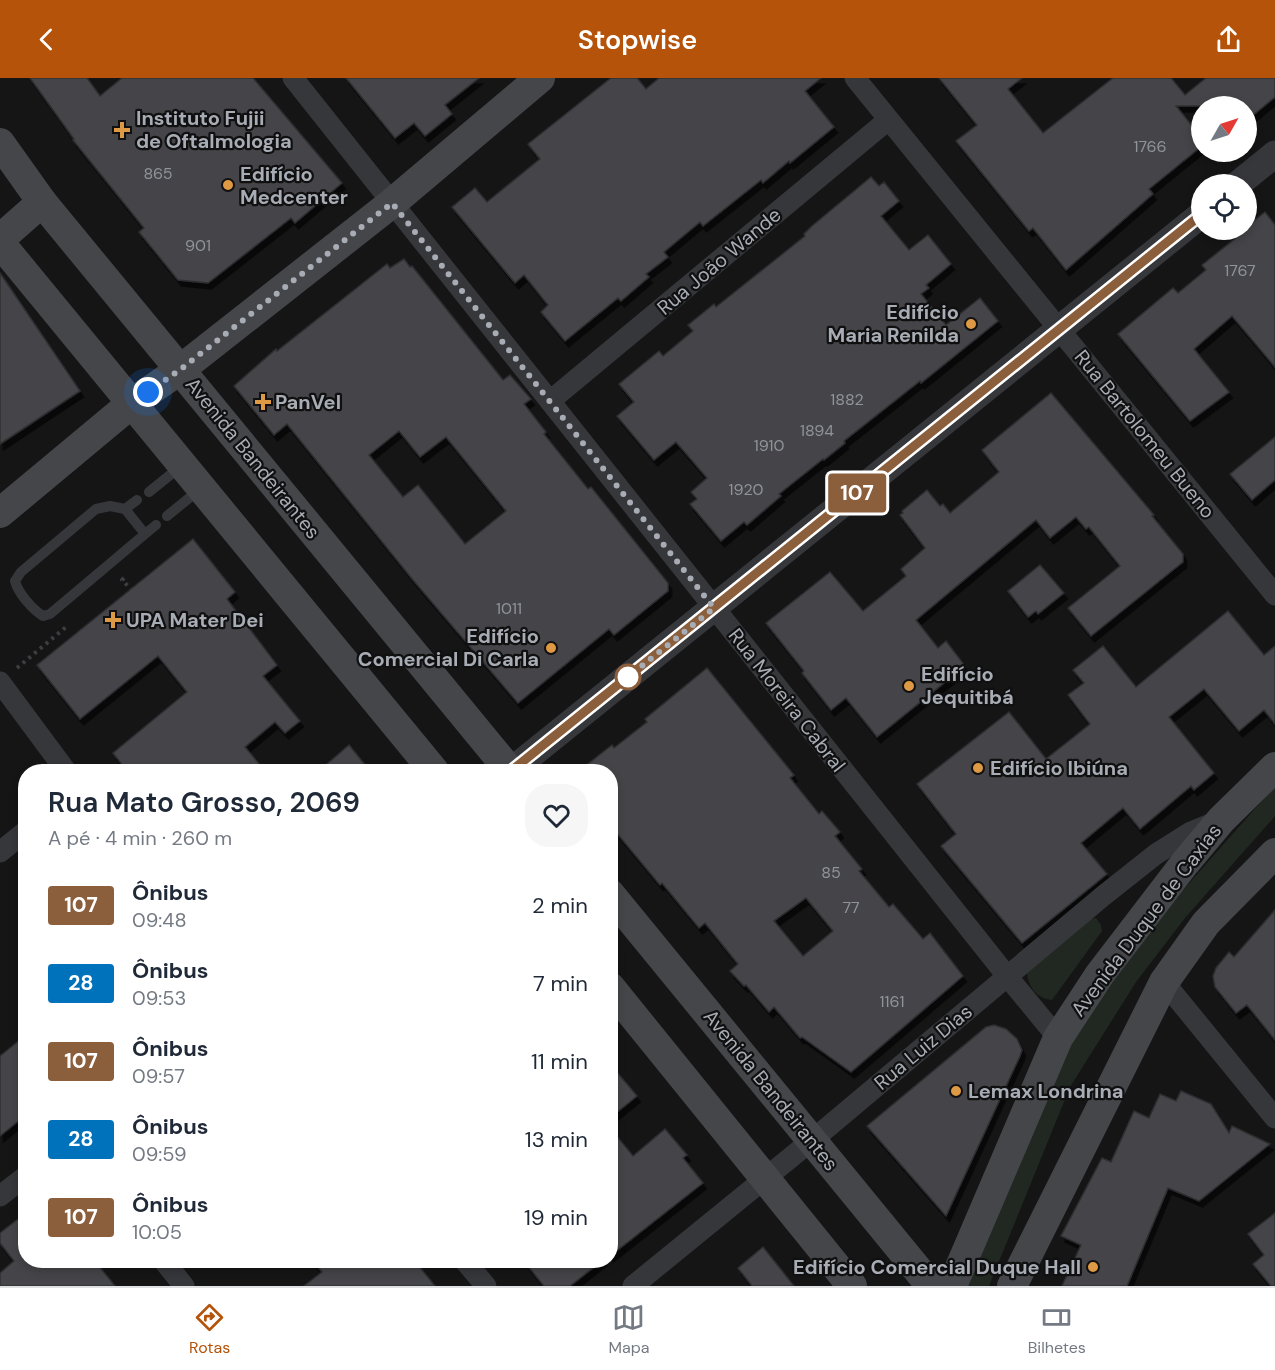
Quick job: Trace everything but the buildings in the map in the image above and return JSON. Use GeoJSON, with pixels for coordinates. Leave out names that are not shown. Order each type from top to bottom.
{"type":"FeatureCollection","features":[{"type":"Feature","properties":{"kind":"main road"},"geometry":{"type":"LineString","coordinates":[[0,513],[132,403],[181,369],[392,203],[540,78]]}},
{"type":"Feature","properties":{"kind":"main road","name":"Avenida Bandeirantes"},"geometry":{"type":"LineString","coordinates":[[0,143],[42,202],[505,764]]}},
{"type":"Feature","properties":{"kind":"main road"},"geometry":{"type":"LineString","coordinates":[[42,202],[0,241],[428,764]]}},
{"type":"Feature","properties":{"kind":"main road","name":"Avenida Duque de Caxias"},"geometry":{"type":"LineString","coordinates":[[952,1286],[1058,1038],[1100,974],[1185,863],[1221,820],[1275,767]]}},
{"type":"Feature","properties":{"kind":"main road"},"geometry":{"type":"LineString","coordinates":[[1012,1286],[1164,982],[1206,923],[1275,853]]}},
{"type":"Feature","properties":{"kind":"main road","name":"Avenida Bandeirantes"},"geometry":{"type":"LineString","coordinates":[[618,904],[931,1286]]}},
{"type":"Feature","properties":{"kind":"main road"},"geometry":{"type":"LineString","coordinates":[[618,997],[852,1286]]}},
{"type":"Feature","properties":{"kind":"street","name":"Rua Moreira Cabral"},"geometry":{"type":"LineString","coordinates":[[292,78],[1006,976],[1058,1038]]}},
{"type":"Feature","properties":{"kind":"street","name":"Rua Bartolomeu Bueno"},"geometry":{"type":"LineString","coordinates":[[855,78],[1275,595]]}},
{"type":"Feature","properties":{"kind":"street","name":"Rua João Wande"},"geometry":{"type":"LineString","coordinates":[[550,401],[888,120]]}},
{"type":"Feature","properties":{"kind":"street"},"geometry":{"type":"LineString","coordinates":[[1250,174],[1275,154]]}},
{"type":"Feature","properties":{"kind":"street"},"geometry":{"type":"LineString","coordinates":[[520,764],[1191,223]]}},
{"type":"Feature","properties":{"kind":"street"},"geometry":{"type":"LineString","coordinates":[[0,682],[61,764]]}},
{"type":"Feature","properties":{"kind":"street","name":"Rua Luiz Dias"},"geometry":{"type":"LineString","coordinates":[[633,1286],[812,1140],[1102,896],[1156,854],[1191,832],[1221,820]]}},
{"type":"Feature","properties":{"kind":"street"},"geometry":{"type":"LineString","coordinates":[[0,852],[18,837]]}},
{"type":"Feature","properties":{"kind":"street"},"geometry":{"type":"LineString","coordinates":[[1164,982],[1275,1118]]}},
{"type":"Feature","properties":{"kind":"street"},"geometry":{"type":"LineString","coordinates":[[0,1196],[18,1182]]}},
{"type":"Feature","properties":{"kind":"street"},"geometry":{"type":"LineString","coordinates":[[169,1268],[184,1286]]}},
{"type":"Feature","properties":{"kind":"street"},"geometry":{"type":"LineString","coordinates":[[471,1268],[486,1286]]}},
{"type":"Feature","properties":{"kind":"lane"},"geometry":{"type":"LineString","coordinates":[[149,492],[192,476]]}},
{"type":"Feature","properties":{"kind":"lane"},"geometry":{"type":"LineString","coordinates":[[167,516],[192,476]]}},
{"type":"Feature","properties":{"kind":"lane"},"geometry":{"type":"LineString","coordinates":[[125,509],[137,501]]}},
{"type":"Feature","properties":{"kind":"lane"},"geometry":{"type":"LineString","coordinates":[[145,534],[125,509],[110,506],[96,509],[21,572],[15,580],[17,588],[37,612],[43,616],[50,614],[156,525]]}},
{"type":"Feature","properties":{"kind":"path"},"geometry":{"type":"LineString","coordinates":[[113,587],[122,580]]}},
{"type":"Feature","properties":{"kind":"path"},"geometry":{"type":"LineString","coordinates":[[0,682],[70,624]]}},
{"type":"Feature","properties":{"kind":"shaded area"},"geometry":{"type":"Polygon","coordinates":[[[1275,786],[1275,816],[1185,918],[1136,982],[1070,1087],[989,1286],[960,1286],[1079,1020],[1138,941],[1275,786]]]}},
{"type":"Feature","properties":{"kind":"shaded area"},"geometry":{"type":"Polygon","coordinates":[[[1096,918],[1102,931],[1052,1000],[1038,995],[1032,988],[1027,973],[1087,919],[1096,918]]]}},
{"type":"Feature","properties":{"kind":"bus line","name":"107"},"geometry":{"type":"LineString","coordinates":[[520,764],[1191,223]]}},
{"type":"Feature","properties":{"kind":"place","name":"Instituto Fujii de Oftalmologia"},"geometry":{"type":"Point","coordinates":[122,130]}},
{"type":"Feature","properties":{"kind":"place","name":"Edifício Medcenter"},"geometry":{"type":"Point","coordinates":[228,185]}},
{"type":"Feature","properties":{"kind":"place","name":"Edifício Maria Renilda"},"geometry":{"type":"Point","coordinates":[971,324]}},
{"type":"Feature","properties":{"kind":"place","name":"PanVel"},"geometry":{"type":"Point","coordinates":[263,402]}},
{"type":"Feature","properties":{"kind":"place","name":"UPA Mater Dei"},"geometry":{"type":"Point","coordinates":[113,620]}},
{"type":"Feature","properties":{"kind":"place","name":"Edifício Comercial Di Carla"},"geometry":{"type":"Point","coordinates":[551,648]}},
{"type":"Feature","properties":{"kind":"place","name":"Edifício Jequitibá"},"geometry":{"type":"Point","coordinates":[909,686]}},
{"type":"Feature","properties":{"kind":"place","name":"Edifício Ibiúna"},"geometry":{"type":"Point","coordinates":[978,768]}},
{"type":"Feature","properties":{"kind":"place","name":"Lemax Londrina"},"geometry":{"type":"Point","coordinates":[956,1091]}},
{"type":"Feature","properties":{"kind":"place","name":"Edifício Comercial Duque Hall"},"geometry":{"type":"Point","coordinates":[1093,1267]}},
{"type":"Feature","properties":{"kind":"route"},"geometry":{"type":"LineString","coordinates":[[148,392],[181,369],[392,203],[714,608],[622,682],[628,677]]}}]}
